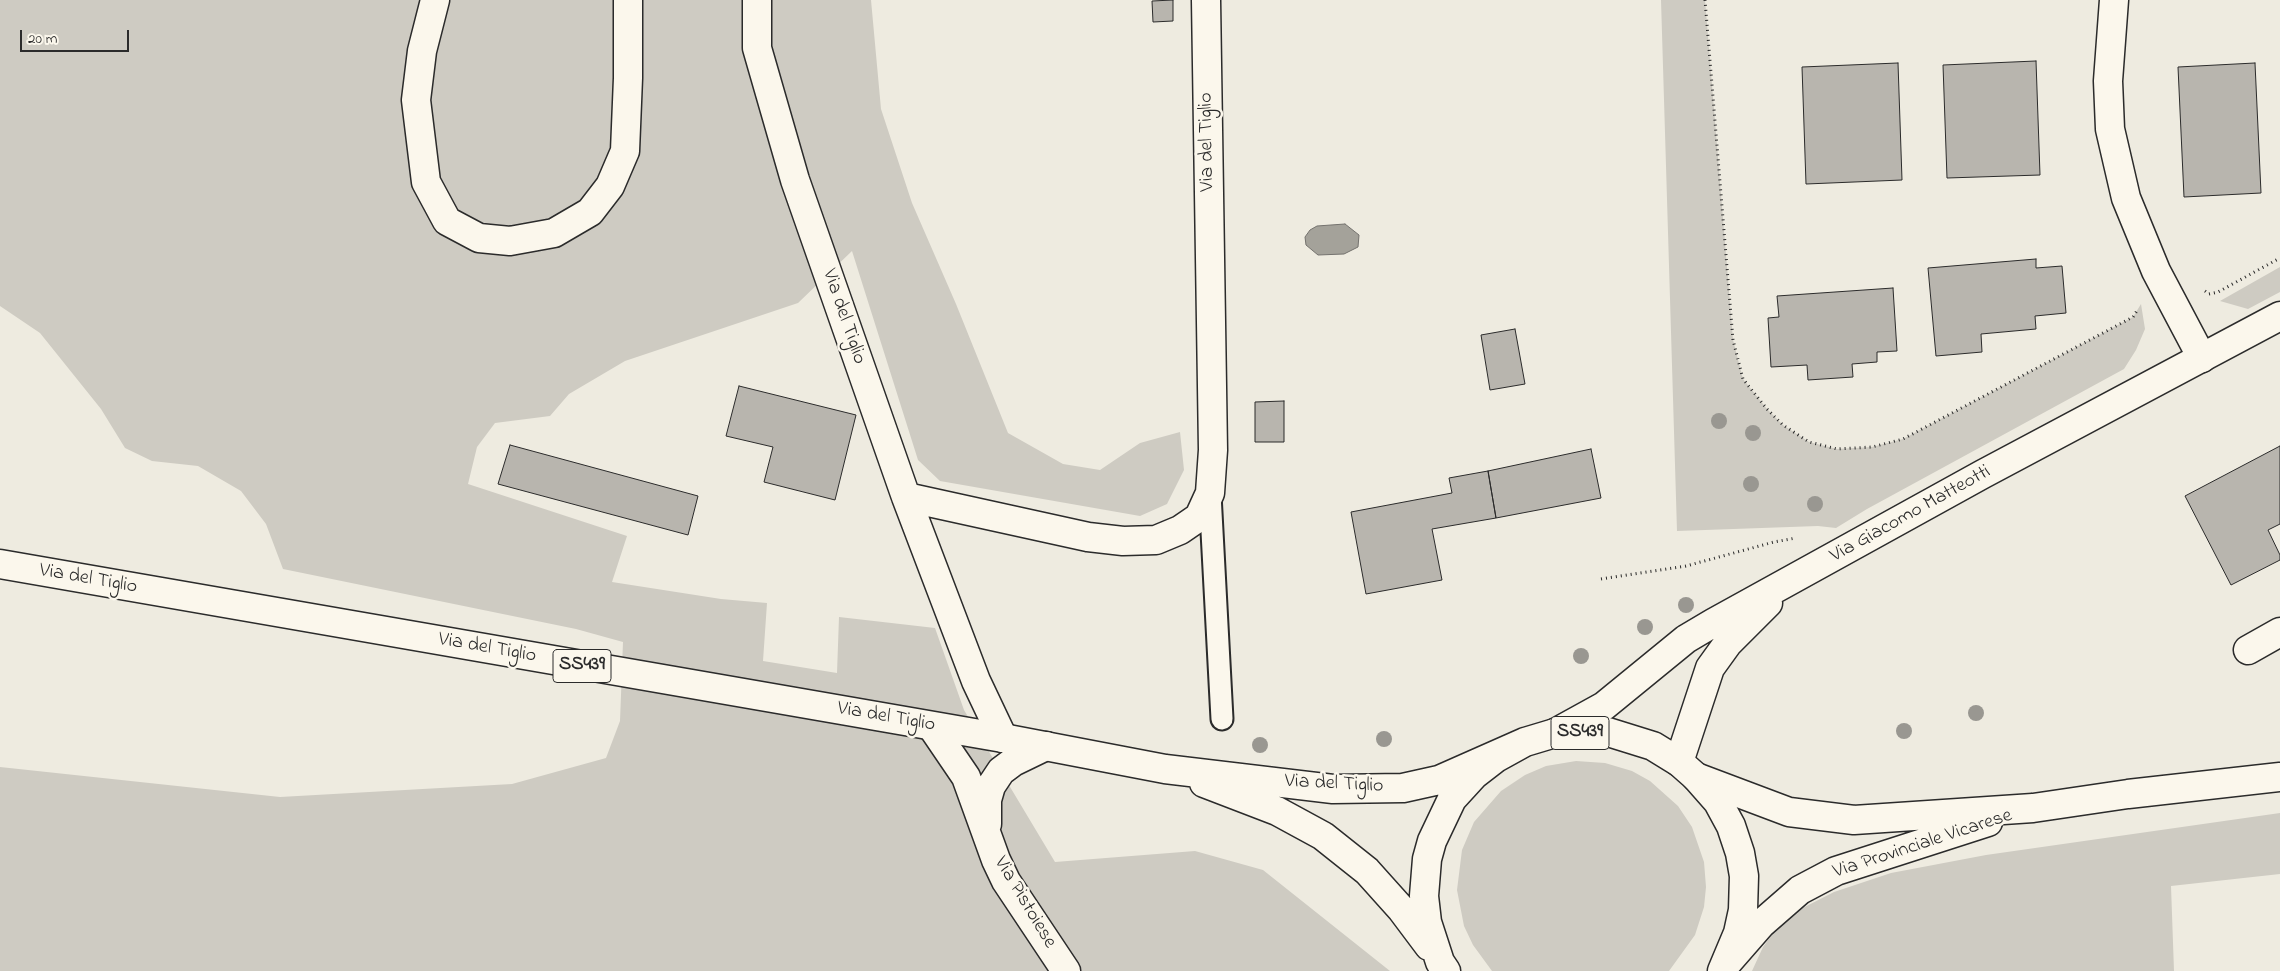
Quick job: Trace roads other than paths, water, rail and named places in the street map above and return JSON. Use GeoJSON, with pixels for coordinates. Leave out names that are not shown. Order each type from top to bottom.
{"type":"FeatureCollection","features":[{"type":"Feature","properties":{"kind":"main road"},"geometry":{"type":"LineString","coordinates":[[435,0],[422,51],[416,100],[426,182],[447,221],[479,238],[510,241],[554,234],[590,212],[610,186],[624,151],[628,78],[628,0]]}},
{"type":"Feature","properties":{"kind":"main road","name":"Via del Tiglio"},"geometry":{"type":"LineString","coordinates":[[757,0],[757,48],[795,180],[906,497],[976,680],[1003,738]]}},
{"type":"Feature","properties":{"kind":"main road","name":"Via del Tiglio"},"geometry":{"type":"LineString","coordinates":[[1206,0],[1213,450],[1210,493]]}},
{"type":"Feature","properties":{"kind":"main road"},"geometry":{"type":"LineString","coordinates":[[2114,0],[2108,81],[2110,128],[2121,178],[2135,222],[2156,271],[2202,358]]}},
{"type":"Feature","properties":{"kind":"main road","name":"Via Giacomo Matteotti"},"geometry":{"type":"LineString","coordinates":[[1555,734],[1604,706],[1686,639],[2280,316]]}},
{"type":"Feature","properties":{"kind":"main road"},"geometry":{"type":"LineString","coordinates":[[906,497],[1088,537],[1156,540],[1180,530],[1199,517],[1210,493]]}},
{"type":"Feature","properties":{"kind":"main road","name":"Via del Tiglio"},"geometry":{"type":"LineString","coordinates":[[0,564],[1003,738],[1165,769],[1334,789],[1403,788],[1439,780],[1525,742]]}},
{"type":"Feature","properties":{"kind":"main road"},"geometry":{"type":"LineString","coordinates":[[1687,769],[1710,668],[1728,643],[1761,609],[1810,571]]}},
{"type":"Feature","properties":{"kind":"main road"},"geometry":{"type":"LineString","coordinates":[[2248,650],[2280,632]]}},
{"type":"Feature","properties":{"kind":"main road","name":"Via Pistoiese"},"geometry":{"type":"LineString","coordinates":[[932,726],[966,778],[996,860],[1006,880],[1066,971]]}},
{"type":"Feature","properties":{"kind":"main road","name":"SS439"},"geometry":{"type":"LineString","coordinates":[[1443,967],[1427,922],[1424,896],[1427,859],[1432,841],[1452,800],[1474,775],[1496,758],[1525,742],[1555,734],[1608,732],[1653,746],[1687,769],[1718,802],[1731,826],[1740,853],[1744,876],[1738,933],[1724,968]]}},
{"type":"Feature","properties":{"kind":"main road"},"geometry":{"type":"LineString","coordinates":[[987,833],[987,800],[991,786],[1001,771],[1013,762],[1046,746]]}},
{"type":"Feature","properties":{"kind":"main road","name":"Via del Tiglio"},"geometry":{"type":"LineString","coordinates":[[1165,769],[1277,811],[1322,836],[1367,871],[1402,910],[1443,967]]}},
{"type":"Feature","properties":{"kind":"main road","name":"Via Provinciale Vicarese"},"geometry":{"type":"LineString","coordinates":[[1687,769],[1789,812],[1854,820],[2033,808],[2128,794],[2280,777]]}},
{"type":"Feature","properties":{"kind":"main road","name":"Via Provinciale Vicarese"},"geometry":{"type":"LineString","coordinates":[[1724,968],[1761,924],[1794,896],[1836,871],[2033,808]]}},
{"type":"Feature","properties":{"kind":"lane"},"geometry":{"type":"LineString","coordinates":[[1210,493],[1222,718]]}}]}
